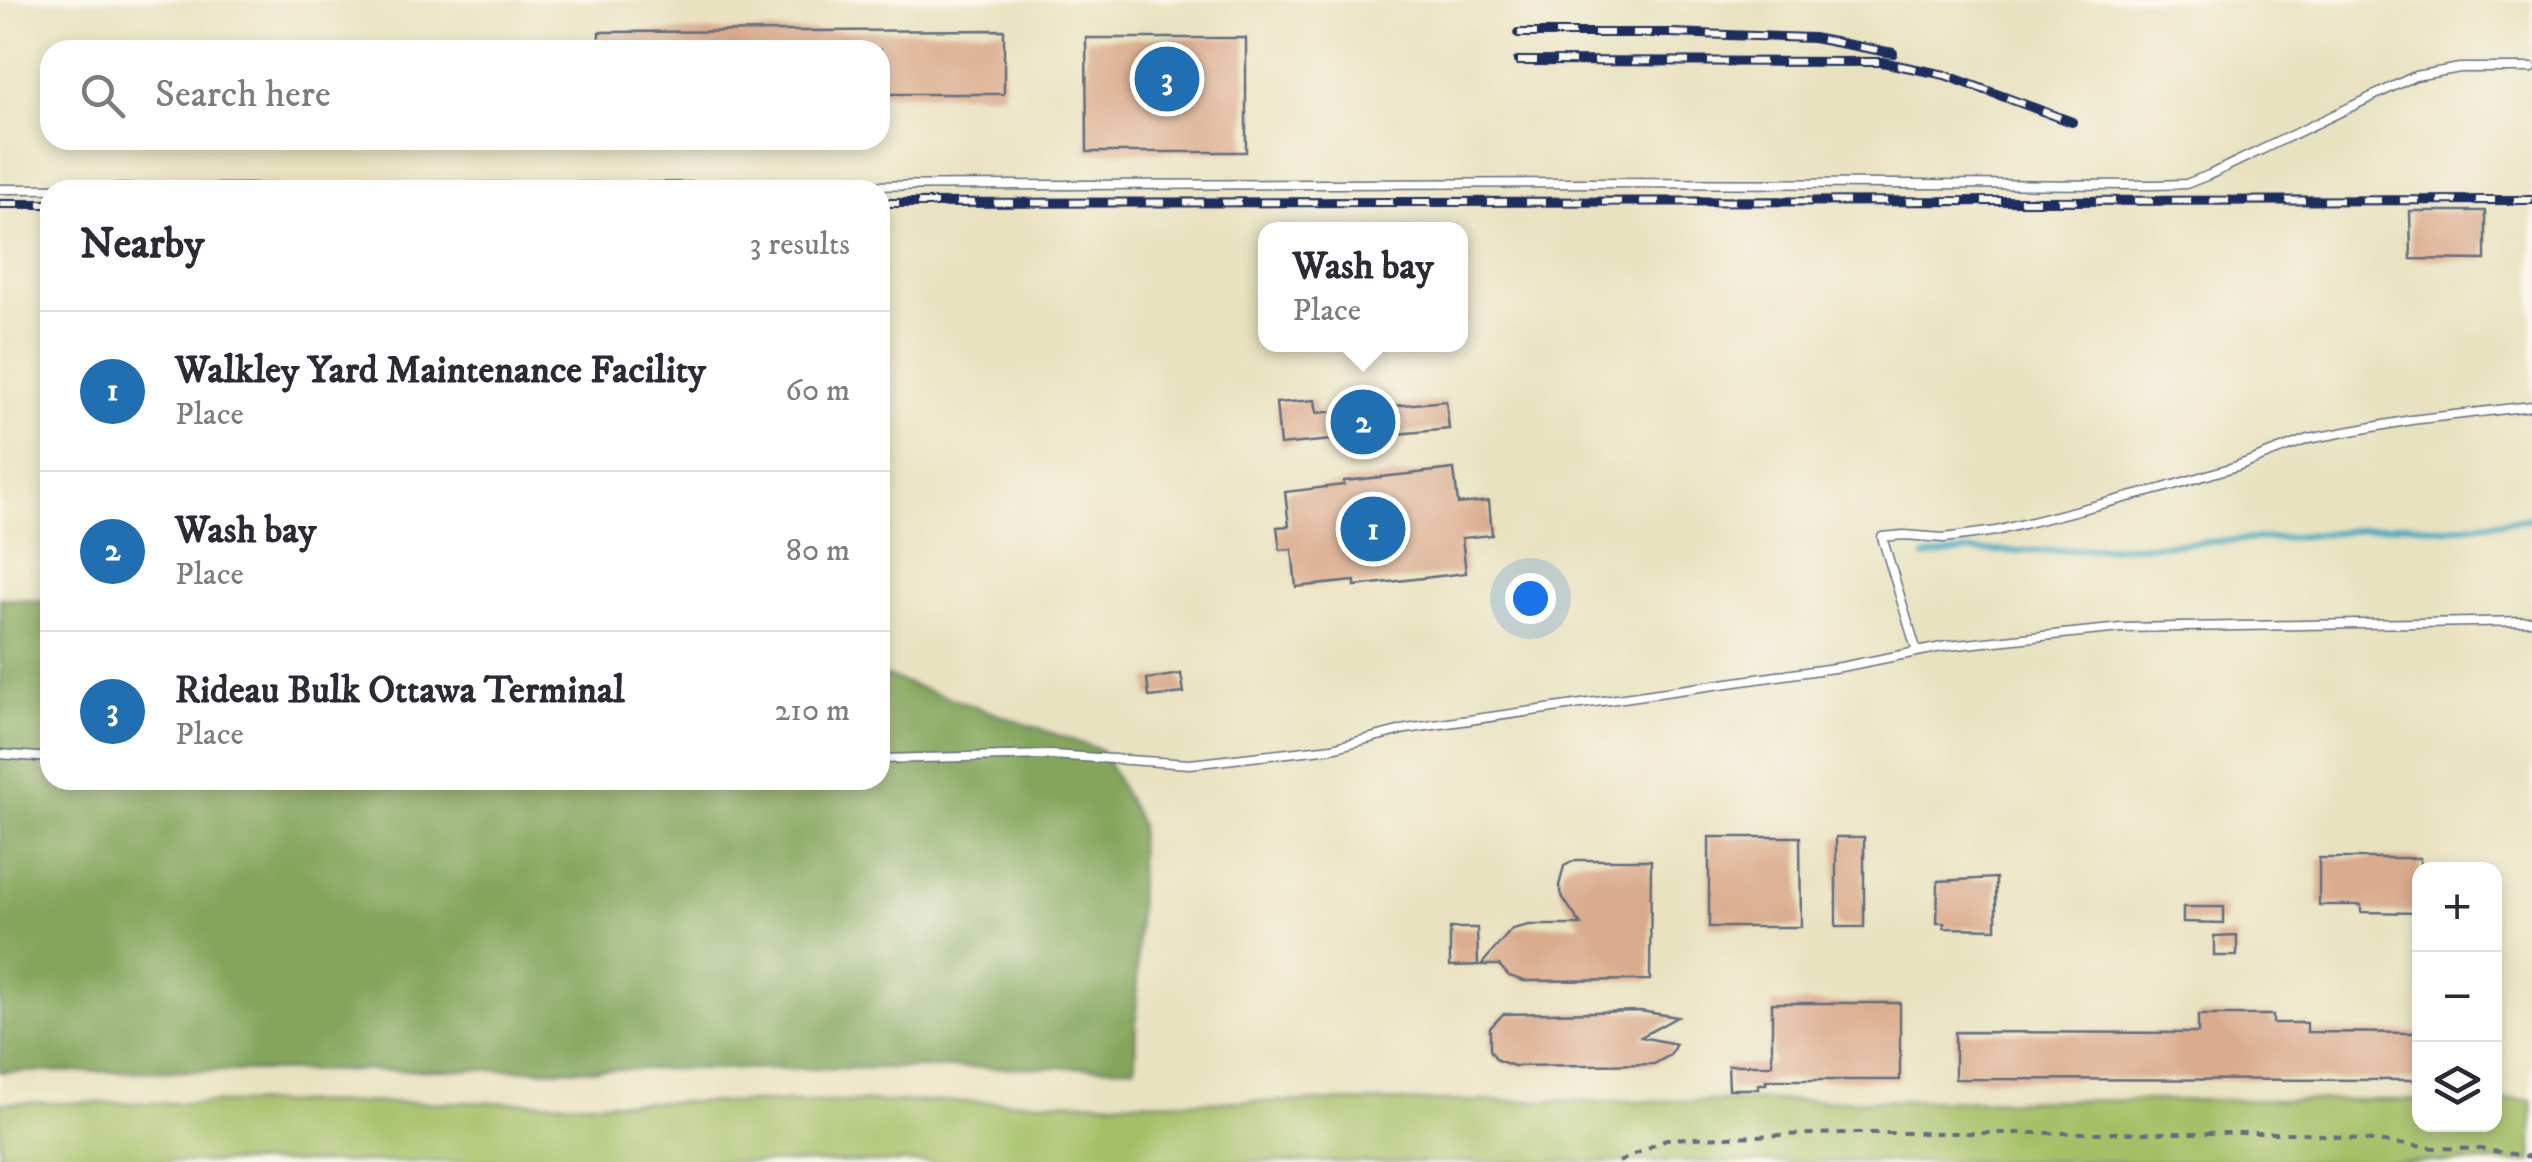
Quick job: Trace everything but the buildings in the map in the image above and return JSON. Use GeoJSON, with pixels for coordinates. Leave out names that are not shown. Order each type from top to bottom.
{"type":"FeatureCollection","features":[{"type":"Feature","properties":{"kind":"lane"},"geometry":{"type":"LineString","coordinates":[[890,187],[2186,184],[2415,76],[2460,68],[2532,68]]}},
{"type":"Feature","properties":{"kind":"lane"},"geometry":{"type":"LineString","coordinates":[[0,189],[40,189]]}},
{"type":"Feature","properties":{"kind":"lane"},"geometry":{"type":"LineString","coordinates":[[1917,652],[1882,537],[1944,538],[1996,532],[2175,485],[2308,438],[2410,420],[2532,406]]}},
{"type":"Feature","properties":{"kind":"lane"},"geometry":{"type":"LineString","coordinates":[[890,759],[1051,754],[1190,764],[1332,748],[1406,728],[1841,667],[1917,652],[2121,628],[2532,621]]}},
{"type":"Feature","properties":{"kind":"lane"},"geometry":{"type":"LineString","coordinates":[[0,754],[40,757]]}},
{"type":"Feature","properties":{"kind":"path"},"geometry":{"type":"LineString","coordinates":[[1618,1162],[1666,1139],[1842,1133],[2305,1134],[2434,1148],[2480,1148],[2532,1157]]}},
{"type":"Feature","properties":{"kind":"green space"},"geometry":{"type":"Polygon","coordinates":[[[0,598],[40,601],[40,790],[890,790],[890,677],[1101,750],[1140,824],[1135,1067],[0,1072],[0,598]]]}},
{"type":"Feature","properties":{"kind":"green space"},"geometry":{"type":"Polygon","coordinates":[[[2412,1100],[2412,1132],[2502,1132],[2502,1100],[2532,1100],[2532,1162],[0,1162],[0,1103],[2412,1100]]]}},
{"type":"Feature","properties":{"kind":"waterway"},"geometry":{"type":"LineString","coordinates":[[1924,557],[1968,551],[2047,551],[2296,537],[2406,524],[2445,529],[2532,518]]}},
{"type":"Feature","properties":{"kind":"railway"},"geometry":{"type":"LineString","coordinates":[[1518,33],[1813,38],[1893,53]]}},
{"type":"Feature","properties":{"kind":"railway"},"geometry":{"type":"LineString","coordinates":[[1518,61],[1882,62],[1945,75],[2072,122]]}},
{"type":"Feature","properties":{"kind":"railway"},"geometry":{"type":"LineString","coordinates":[[890,203],[2532,200]]}},
{"type":"Feature","properties":{"kind":"railway"},"geometry":{"type":"LineString","coordinates":[[0,204],[40,204]]}},
{"type":"Feature","properties":{"kind":"place","name":"Rideau Bulk Ottawa Terminal"},"geometry":{"type":"Point","coordinates":[1167,79]}},
{"type":"Feature","properties":{"kind":"place","name":"Wash bay"},"geometry":{"type":"Point","coordinates":[1363,422]}},
{"type":"Feature","properties":{"kind":"place","name":"Walkley Yard Maintenance Facility"},"geometry":{"type":"Point","coordinates":[1373,529]}}]}
